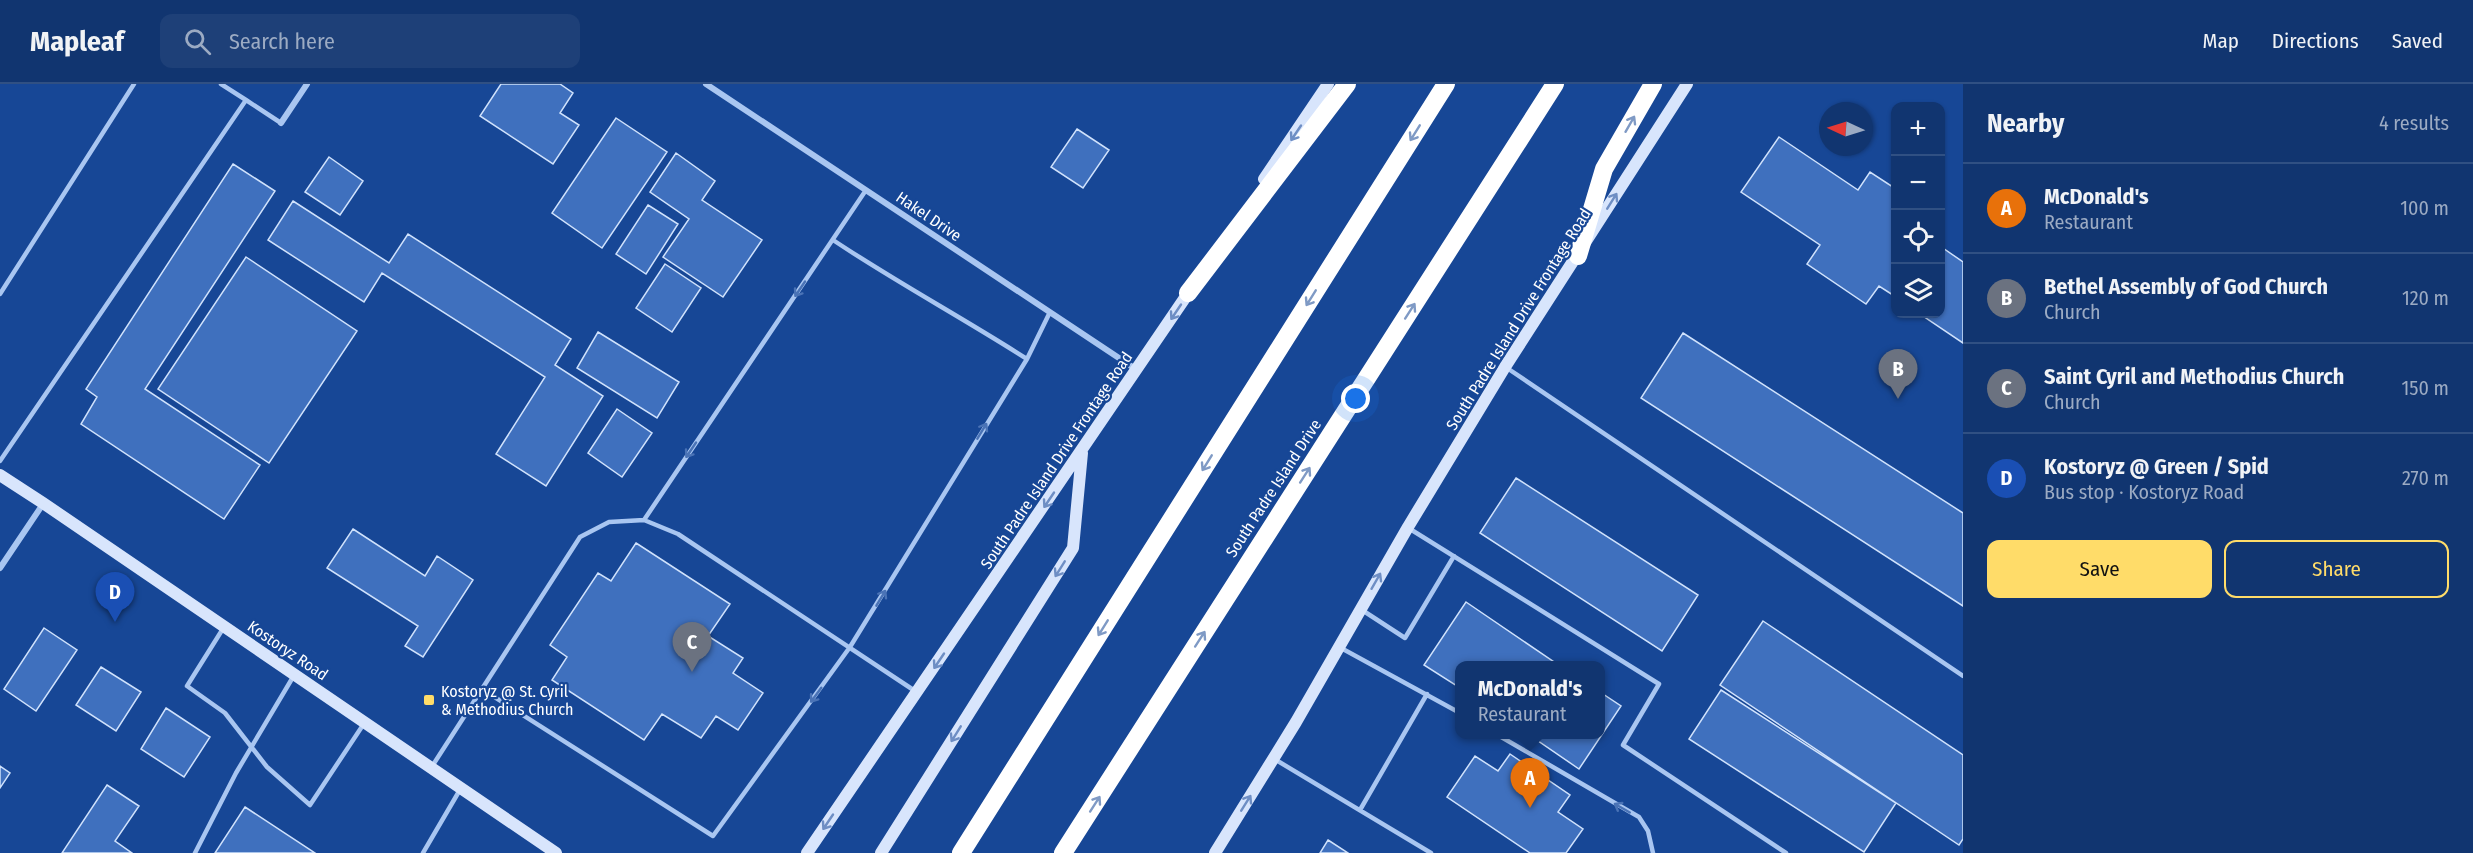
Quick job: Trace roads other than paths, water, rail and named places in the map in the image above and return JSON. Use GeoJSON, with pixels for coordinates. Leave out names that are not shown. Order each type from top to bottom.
{"type":"FeatureCollection","features":[{"type":"Feature","properties":{"kind":"highway"},"geometry":{"type":"LineString","coordinates":[[1188,294],[1347,84]]}},
{"type":"Feature","properties":{"kind":"highway"},"geometry":{"type":"LineString","coordinates":[[961,853],[1446,84]]}},
{"type":"Feature","properties":{"kind":"highway","name":"South Padre Island Drive"},"geometry":{"type":"LineString","coordinates":[[1063,853],[1555,84]]}},
{"type":"Feature","properties":{"kind":"highway"},"geometry":{"type":"LineString","coordinates":[[1578,256],[1604,169],[1653,84]]}},
{"type":"Feature","properties":{"kind":"main road","name":"South Padre Island Drive Frontage Road"},"geometry":{"type":"LineString","coordinates":[[807,853],[1082,452],[1328,84]]}},
{"type":"Feature","properties":{"kind":"main road","name":"South Padre Island Drive Frontage Road"},"geometry":{"type":"LineString","coordinates":[[1215,853],[1505,367],[1687,84]]}},
{"type":"Feature","properties":{"kind":"main road"},"geometry":{"type":"LineString","coordinates":[[881,853],[1073,548],[1082,452]]}},
{"type":"Feature","properties":{"kind":"main road","name":"Kostoryz Road"},"geometry":{"type":"LineString","coordinates":[[0,475],[43,502],[556,853]]}},
{"type":"Feature","properties":{"kind":"street"},"geometry":{"type":"LineString","coordinates":[[281,123],[307,84]]}},
{"type":"Feature","properties":{"kind":"street","name":"Hakel Drive"},"geometry":{"type":"LineString","coordinates":[[706,84],[1137,370]]}},
{"type":"Feature","properties":{"kind":"street"},"geometry":{"type":"LineString","coordinates":[[0,568],[43,502]]}},
{"type":"Feature","properties":{"kind":"lane"},"geometry":{"type":"LineString","coordinates":[[0,294],[134,84]]}},
{"type":"Feature","properties":{"kind":"lane"},"geometry":{"type":"LineString","coordinates":[[221,84],[281,123]]}},
{"type":"Feature","properties":{"kind":"lane"},"geometry":{"type":"LineString","coordinates":[[0,461],[246,100]]}},
{"type":"Feature","properties":{"kind":"lane"},"geometry":{"type":"LineString","coordinates":[[644,520],[866,190]]}},
{"type":"Feature","properties":{"kind":"lane"},"geometry":{"type":"LineString","coordinates":[[833,240],[893,280],[962,317],[1027,359]]}},
{"type":"Feature","properties":{"kind":"lane"},"geometry":{"type":"LineString","coordinates":[[482,689],[713,836],[850,648],[1027,359],[1050,312]]}},
{"type":"Feature","properties":{"kind":"lane"},"geometry":{"type":"LineString","coordinates":[[1505,367],[1963,676]]}},
{"type":"Feature","properties":{"kind":"lane"},"geometry":{"type":"LineString","coordinates":[[431,768],[580,537],[609,522],[644,520],[678,534],[917,692]]}},
{"type":"Feature","properties":{"kind":"lane"},"geometry":{"type":"LineString","coordinates":[[1408,527],[1659,684],[1623,745],[1786,853]]}},
{"type":"Feature","properties":{"kind":"lane"},"geometry":{"type":"LineString","coordinates":[[1360,609],[1406,638],[1454,556]]}},
{"type":"Feature","properties":{"kind":"lane"},"geometry":{"type":"LineString","coordinates":[[224,626],[187,686],[225,713],[279,780],[310,805],[365,722]]}},
{"type":"Feature","properties":{"kind":"lane"},"geometry":{"type":"LineString","coordinates":[[1338,646],[1455,710]]}},
{"type":"Feature","properties":{"kind":"lane"},"geometry":{"type":"LineString","coordinates":[[195,853],[252,746],[295,675]]}},
{"type":"Feature","properties":{"kind":"lane"},"geometry":{"type":"LineString","coordinates":[[1360,810],[1427,694]]}},
{"type":"Feature","properties":{"kind":"lane"},"geometry":{"type":"LineString","coordinates":[[1503,739],[1639,817],[1648,831],[1653,853]]}},
{"type":"Feature","properties":{"kind":"lane"},"geometry":{"type":"LineString","coordinates":[[1273,759],[1431,853]]}},
{"type":"Feature","properties":{"kind":"lane"},"geometry":{"type":"LineString","coordinates":[[423,853],[461,788]]}},
{"type":"Feature","properties":{"kind":"place","name":"Bethel Assembly of God Church"},"geometry":{"type":"Point","coordinates":[1898,399]}},
{"type":"Feature","properties":{"kind":"place","name":"Kostoryz @ Green / Spid"},"geometry":{"type":"Point","coordinates":[115,622]}},
{"type":"Feature","properties":{"kind":"place","name":"Saint Cyril and Methodius Church"},"geometry":{"type":"Point","coordinates":[692,672]}},
{"type":"Feature","properties":{"kind":"place","name":"Kostoryz @ St. Cyril & Methodius Church"},"geometry":{"type":"Point","coordinates":[429,700]}},
{"type":"Feature","properties":{"kind":"place","name":"McDonald's"},"geometry":{"type":"Point","coordinates":[1530,808]}}]}
